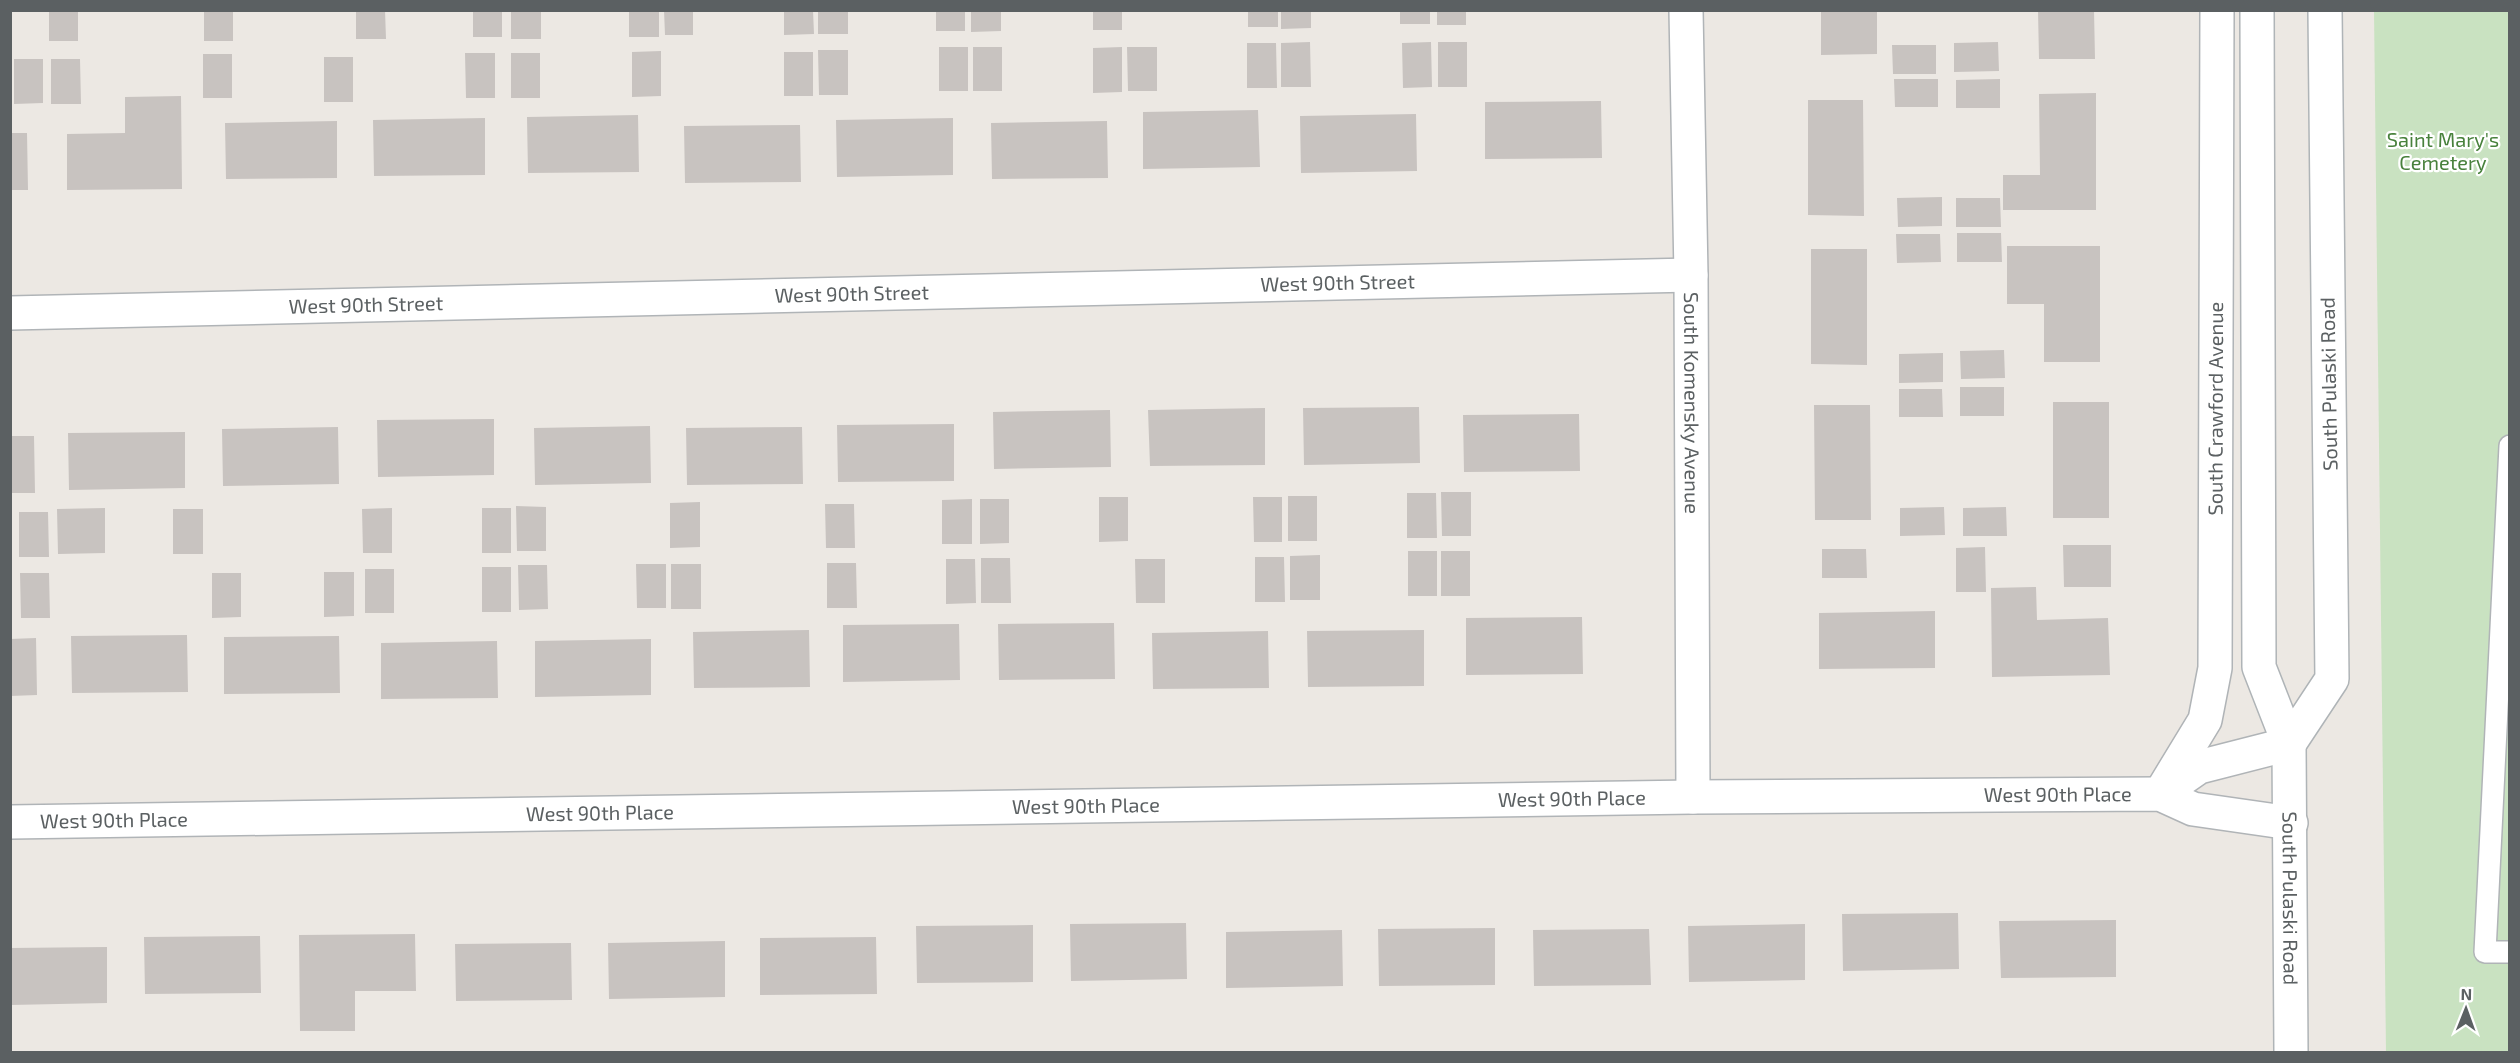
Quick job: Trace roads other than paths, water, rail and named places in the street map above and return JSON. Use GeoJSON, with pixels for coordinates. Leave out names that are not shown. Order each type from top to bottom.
{"type":"FeatureCollection","features":[{"type":"Feature","properties":{"kind":"street","name":"South Komensky Avenue"},"geometry":{"type":"LineString","coordinates":[[1686,10],[1691,275],[1693,796]]}},
{"type":"Feature","properties":{"kind":"street","name":"South Crawford Avenue"},"geometry":{"type":"LineString","coordinates":[[2160,794],[2205,720],[2215,668],[2217,10]]}},
{"type":"Feature","properties":{"kind":"street","name":"South Pulaski Road"},"geometry":{"type":"LineString","coordinates":[[2257,10],[2259,667],[2289,744],[2291,1053]]}},
{"type":"Feature","properties":{"kind":"street","name":"South Pulaski Road"},"geometry":{"type":"LineString","coordinates":[[2289,744],[2332,679],[2325,10]]}},
{"type":"Feature","properties":{"kind":"street","name":"West 90th Street"},"geometry":{"type":"LineString","coordinates":[[10,313],[1691,275]]}},
{"type":"Feature","properties":{"kind":"street","name":"West 90th Place"},"geometry":{"type":"LineString","coordinates":[[2160,794],[2199,767],[2289,744]]}},
{"type":"Feature","properties":{"kind":"street","name":"West 90th Place"},"geometry":{"type":"LineString","coordinates":[[10,822],[1693,796],[2160,794],[2193,810],[2291,823]]}},
{"type":"Feature","properties":{"kind":"lane"},"geometry":{"type":"LineString","coordinates":[[2510,446],[2485,952],[2510,952]]}},
{"type":"Feature","properties":{"kind":"park label","name":"Saint Mary's Cemetery"},"geometry":{"type":"Point","coordinates":[2443,152]}}]}
